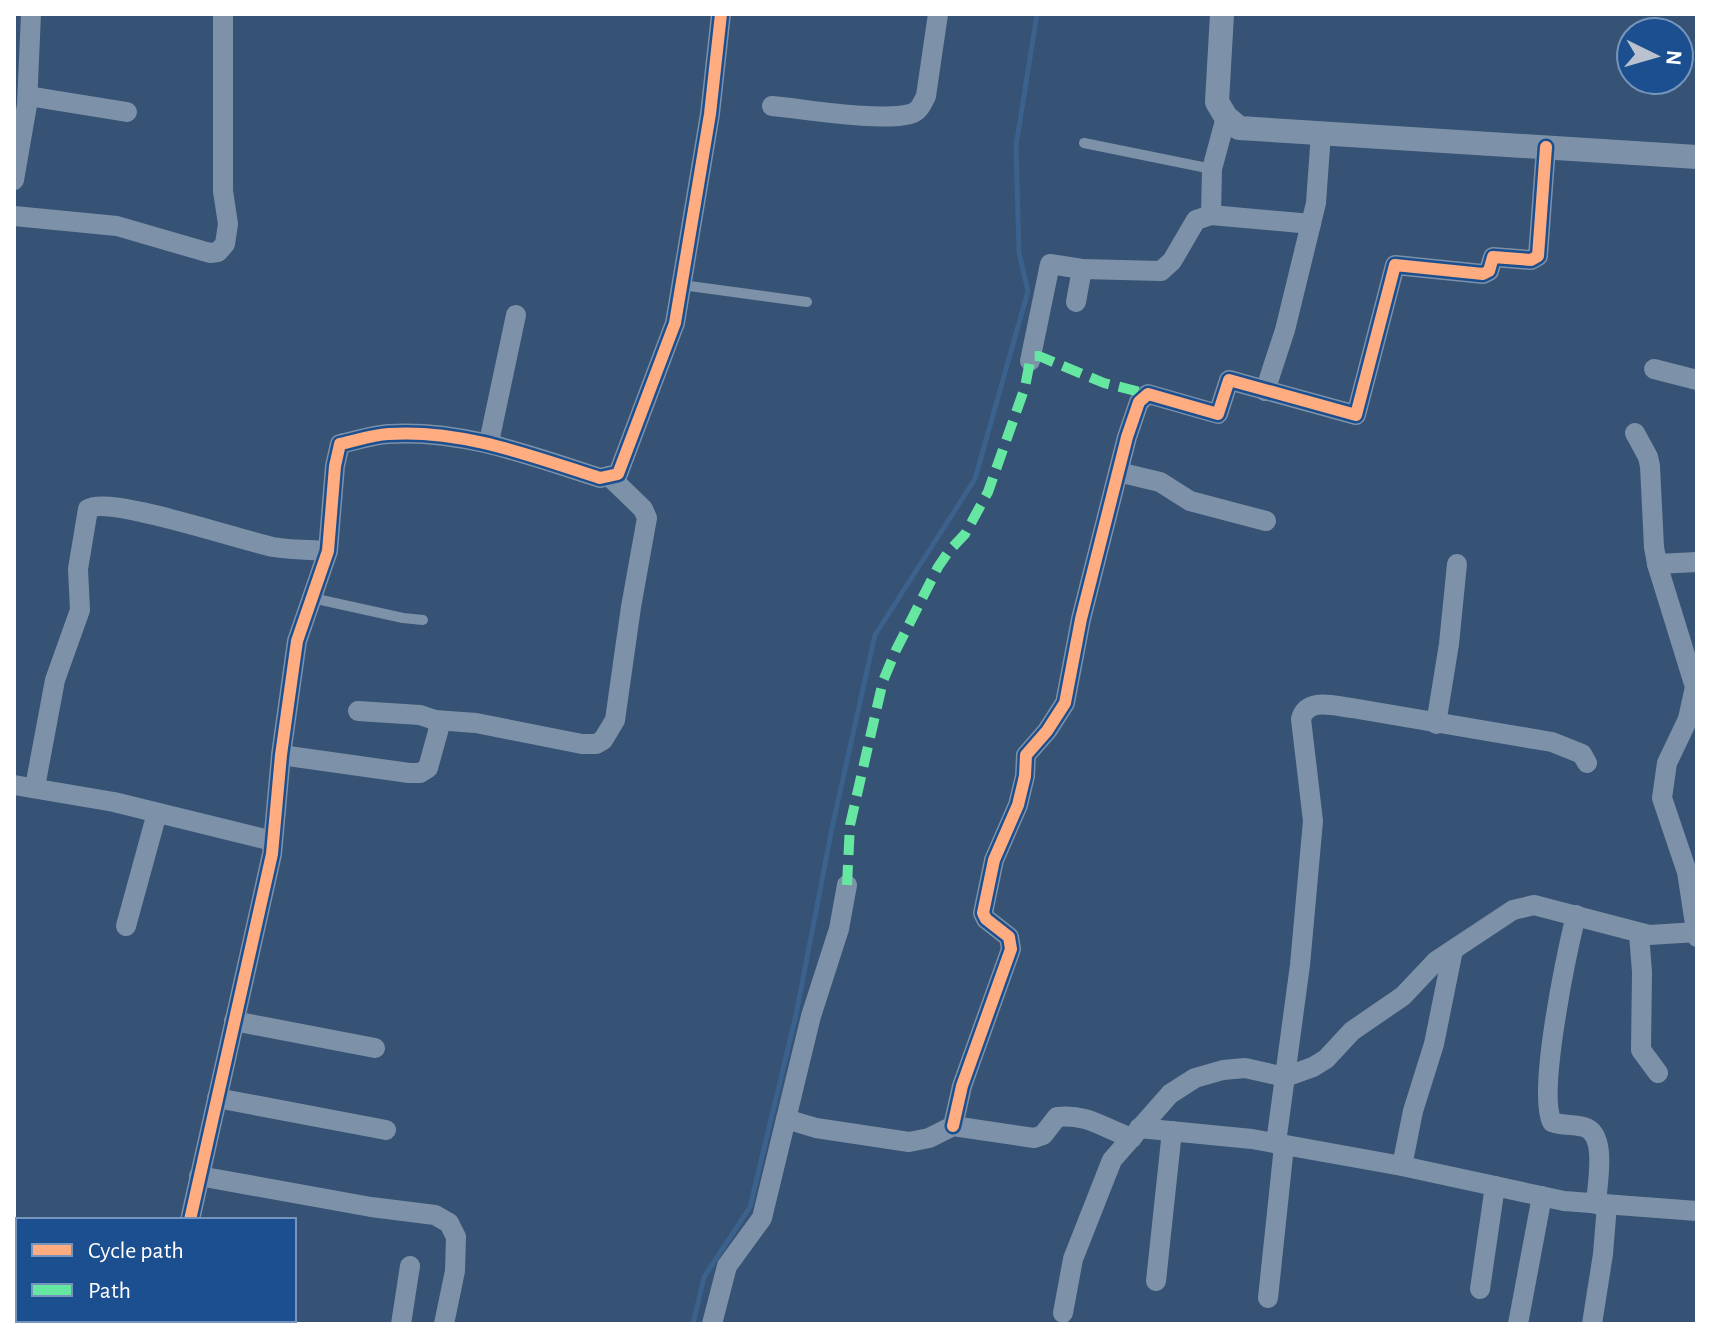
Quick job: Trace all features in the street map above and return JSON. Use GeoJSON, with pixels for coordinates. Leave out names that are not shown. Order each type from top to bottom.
{"type":"FeatureCollection","features":[{"type":"Feature","properties":{"kind":"street"},"geometry":{"type":"LineString","coordinates":[[14,180],[19,126],[28,96],[31,14]]}},
{"type":"Feature","properties":{"kind":"street"},"geometry":{"type":"LineString","coordinates":[[14,216],[117,226],[210,253],[218,252],[225,244],[228,224],[223,191],[223,14]]}},
{"type":"Feature","properties":{"kind":"street"},"geometry":{"type":"LineString","coordinates":[[190,1218],[273,841],[297,641],[328,551],[335,466],[340,444],[387,433],[455,436],[489,442],[600,478],[618,474],[675,323],[710,114],[721,14]]}},
{"type":"Feature","properties":{"kind":"street"},"geometry":{"type":"LineString","coordinates":[[772,106],[881,117],[912,114],[920,109],[926,96],[938,14]]}},
{"type":"Feature","properties":{"kind":"street"},"geometry":{"type":"LineString","coordinates":[[1222,14],[1217,102],[1226,117],[1239,128],[1697,157]]}},
{"type":"Feature","properties":{"kind":"street"},"geometry":{"type":"LineString","coordinates":[[28,96],[127,112]]}},
{"type":"Feature","properties":{"kind":"street"},"geometry":{"type":"LineString","coordinates":[[1211,215],[1212,169],[1226,117]]}},
{"type":"Feature","properties":{"kind":"street"},"geometry":{"type":"LineString","coordinates":[[1265,391],[1285,330],[1316,203],[1321,133]]}},
{"type":"Feature","properties":{"kind":"street"},"geometry":{"type":"LineString","coordinates":[[953,1126],[962,1086],[1011,949],[1009,937],[983,913],[994,860],[1018,805],[1026,755],[1047,731],[1065,703],[1081,619],[1139,402],[1148,394],[1218,414],[1229,380],[1356,415],[1395,265],[1483,274],[1489,271],[1493,257],[1535,259],[1540,252],[1546,147]]}},
{"type":"Feature","properties":{"kind":"street"},"geometry":{"type":"LineString","coordinates":[[1030,361],[1050,264],[1082,269],[1161,271],[1172,261],[1196,220],[1211,215],[1311,224]]}},
{"type":"Feature","properties":{"kind":"street"},"geometry":{"type":"LineString","coordinates":[[1076,302],[1082,269]]}},
{"type":"Feature","properties":{"kind":"street"},"geometry":{"type":"LineString","coordinates":[[489,442],[516,315]]}},
{"type":"Feature","properties":{"kind":"street"},"geometry":{"type":"LineString","coordinates":[[1654,369],[1697,380]]}},
{"type":"Feature","properties":{"kind":"street"},"geometry":{"type":"LineString","coordinates":[[1063,1313],[1073,1259],[1112,1160],[1170,1094],[1195,1078],[1245,1068],[1285,1077],[1300,1074],[1326,1059],[1352,1031],[1403,996],[1436,961],[1513,910],[1534,905],[1639,934],[1696,934],[1687,872],[1662,798],[1667,763],[1692,705],[1694,677],[1657,564],[1650,466],[1635,433]]}},
{"type":"Feature","properties":{"kind":"street"},"geometry":{"type":"LineString","coordinates":[[1118,472],[1160,482],[1190,501],[1266,521]]}},
{"type":"Feature","properties":{"kind":"street"},"geometry":{"type":"LineString","coordinates":[[358,711],[476,723],[582,744],[596,744],[603,740],[615,720],[647,518],[643,509],[609,476]]}},
{"type":"Feature","properties":{"kind":"street"},"geometry":{"type":"LineString","coordinates":[[273,841],[24,786],[55,680],[80,610],[78,569],[88,509],[94,505],[122,508],[274,547],[328,551]]}},
{"type":"Feature","properties":{"kind":"street"},"geometry":{"type":"LineString","coordinates":[[1657,564],[1697,562]]}},
{"type":"Feature","properties":{"kind":"street"},"geometry":{"type":"LineString","coordinates":[[1436,724],[1449,644],[1457,564]]}},
{"type":"Feature","properties":{"kind":"street"},"geometry":{"type":"LineString","coordinates":[[1268,1298],[1285,1077],[1300,965],[1313,821],[1301,719],[1303,711],[1319,705],[1552,742],[1582,754],[1587,763]]}},
{"type":"Feature","properties":{"kind":"street"},"geometry":{"type":"LineString","coordinates":[[281,755],[420,773],[428,768],[432,757],[439,728],[435,720]]}},
{"type":"Feature","properties":{"kind":"street"},"geometry":{"type":"LineString","coordinates":[[126,926],[157,813]]}},
{"type":"Feature","properties":{"kind":"street"},"geometry":{"type":"LineString","coordinates":[[712,1324],[727,1266],[762,1218],[811,1016],[839,929],[847,885]]}},
{"type":"Feature","properties":{"kind":"street"},"geometry":{"type":"LineString","coordinates":[[1576,915],[1564,964],[1547,1090],[1552,1122],[1586,1127],[1597,1138],[1603,1254],[1592,1324]]}},
{"type":"Feature","properties":{"kind":"street"},"geometry":{"type":"LineString","coordinates":[[1639,934],[1641,1050],[1658,1073]]}},
{"type":"Feature","properties":{"kind":"street"},"geometry":{"type":"LineString","coordinates":[[1402,1166],[1413,1111],[1434,1044],[1453,950]]}},
{"type":"Feature","properties":{"kind":"street"},"geometry":{"type":"LineString","coordinates":[[234,1021],[375,1048]]}},
{"type":"Feature","properties":{"kind":"street"},"geometry":{"type":"LineString","coordinates":[[217,1098],[386,1130]]}},
{"type":"Feature","properties":{"kind":"street"},"geometry":{"type":"LineString","coordinates":[[786,1119],[816,1128],[909,1142],[929,1138],[953,1126],[1034,1138],[1043,1135],[1057,1117],[1088,1118],[1135,1133],[1172,1131],[1280,1144],[1542,1196],[1697,1211]]}},
{"type":"Feature","properties":{"kind":"street"},"geometry":{"type":"LineString","coordinates":[[1156,1281],[1172,1131]]}},
{"type":"Feature","properties":{"kind":"street"},"geometry":{"type":"LineString","coordinates":[[199,1176],[371,1207],[435,1215],[449,1223],[456,1237],[455,1271],[444,1324]]}},
{"type":"Feature","properties":{"kind":"street"},"geometry":{"type":"LineString","coordinates":[[1480,1289],[1495,1186]]}},
{"type":"Feature","properties":{"kind":"street"},"geometry":{"type":"LineString","coordinates":[[1518,1324],[1542,1196]]}},
{"type":"Feature","properties":{"kind":"street"},"geometry":{"type":"LineString","coordinates":[[401,1324],[410,1266]]}},
{"type":"Feature","properties":{"kind":"lane"},"geometry":{"type":"LineString","coordinates":[[1084,143],[1212,169]]}},
{"type":"Feature","properties":{"kind":"lane"},"geometry":{"type":"LineString","coordinates":[[682,285],[807,302]]}},
{"type":"Feature","properties":{"kind":"lane"},"geometry":{"type":"LineString","coordinates":[[312,598],[423,620]]}},
{"type":"Feature","properties":{"kind":"waterway"},"geometry":{"type":"LineString","coordinates":[[693,1324],[704,1277],[750,1207],[796,1015],[832,828],[875,635],[975,479],[1028,291],[1019,253],[1016,146],[1037,14]]}},
{"type":"Feature","properties":{"kind":"marked path"},"geometry":{"type":"LineString","coordinates":[[847,885],[850,825],[883,681],[938,567],[965,534],[988,492],[1025,387],[1030,361],[1034,356],[1039,356],[1104,383],[1148,394]]}},
{"type":"Feature","properties":{"kind":"cycle path"},"geometry":{"type":"LineString","coordinates":[[190,1218],[272,854],[281,755],[297,641],[328,551],[335,466],[340,444],[388,434],[443,436],[496,446],[600,478],[618,474],[675,323],[710,114],[721,14]]}},
{"type":"Feature","properties":{"kind":"cycle path"},"geometry":{"type":"LineString","coordinates":[[953,1126],[962,1086],[1011,949],[1009,937],[983,913],[994,860],[1018,805],[1026,755],[1047,731],[1065,703],[1081,619],[1127,437],[1139,402],[1148,394],[1218,414],[1229,380],[1356,415],[1395,265],[1483,274],[1489,271],[1493,257],[1531,260],[1538,256],[1546,147]]}}]}
